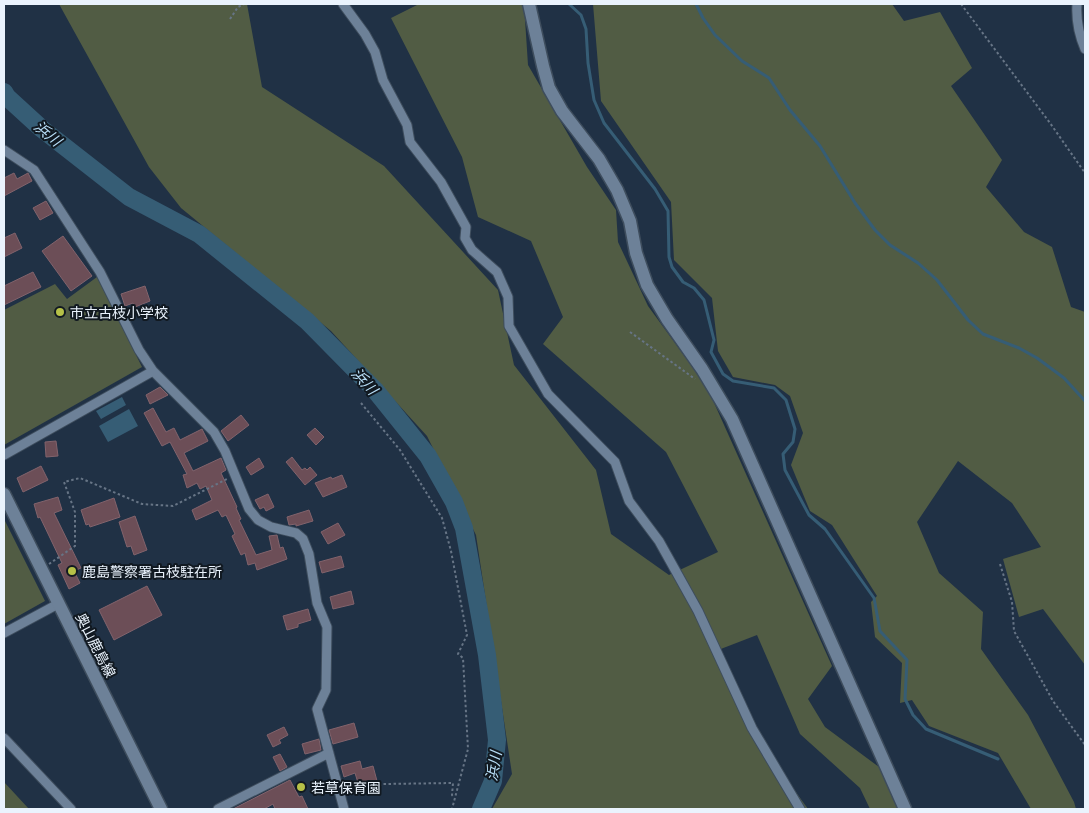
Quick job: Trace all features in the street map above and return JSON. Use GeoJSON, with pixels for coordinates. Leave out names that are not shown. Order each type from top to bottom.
{"type":"FeatureCollection","features":[{"type":"Feature","properties":{"kind":"street"},"geometry":{"type":"LineString","coordinates":[[343,4],[365,34],[375,52],[383,80],[407,125],[410,142],[441,182],[466,227],[465,238],[472,250],[497,272],[508,297],[509,326],[548,394],[615,462],[629,501],[659,542],[698,611],[752,728],[800,809]]}},
{"type":"Feature","properties":{"kind":"street"},"geometry":{"type":"LineString","coordinates":[[529,4],[542,66],[549,88],[562,111],[599,158],[617,190],[630,221],[636,253],[647,284],[666,319],[702,369],[732,420],[905,809]]}},
{"type":"Feature","properties":{"kind":"street"},"geometry":{"type":"LineString","coordinates":[[1077,4],[1076,14],[1085,48]]}},
{"type":"Feature","properties":{"kind":"street"},"geometry":{"type":"LineString","coordinates":[[4,150],[34,170],[100,272],[139,350],[153,371],[214,432],[225,452],[249,509],[258,520],[271,527],[296,534],[303,539],[310,554],[317,603],[327,627],[326,690],[318,709],[344,809]]}},
{"type":"Feature","properties":{"kind":"street"},"geometry":{"type":"LineString","coordinates":[[4,455],[153,371]]}},
{"type":"Feature","properties":{"kind":"street","name":"奥山鹿島線"},"geometry":{"type":"LineString","coordinates":[[4,494],[161,809]]}},
{"type":"Feature","properties":{"kind":"street"},"geometry":{"type":"LineString","coordinates":[[4,633],[58,604]]}},
{"type":"Feature","properties":{"kind":"street"},"geometry":{"type":"LineString","coordinates":[[4,738],[71,809]]}},
{"type":"Feature","properties":{"kind":"street"},"geometry":{"type":"LineString","coordinates":[[218,809],[329,753]]}},
{"type":"Feature","properties":{"kind":"path"},"geometry":{"type":"LineString","coordinates":[[230,19],[238,7],[244,4]]}},
{"type":"Feature","properties":{"kind":"path"},"geometry":{"type":"LineString","coordinates":[[961,4],[1050,123],[1085,174]]}},
{"type":"Feature","properties":{"kind":"path"},"geometry":{"type":"LineString","coordinates":[[630,332],[698,381]]}},
{"type":"Feature","properties":{"kind":"path"},"geometry":{"type":"LineString","coordinates":[[361,403],[400,450],[442,518],[452,551],[467,635],[458,654],[462,658],[468,749],[452,809]]}},
{"type":"Feature","properties":{"kind":"path"},"geometry":{"type":"LineString","coordinates":[[41,570],[75,546],[75,512],[64,482],[80,478],[142,504],[173,506],[235,475]]}},
{"type":"Feature","properties":{"kind":"path"},"geometry":{"type":"LineString","coordinates":[[1000,564],[1012,602],[1014,631],[1053,701],[1085,745]]}},
{"type":"Feature","properties":{"kind":"path"},"geometry":{"type":"LineString","coordinates":[[340,797],[383,784],[453,783],[452,795],[455,798]]}},
{"type":"Feature","properties":{"kind":"green space"},"geometry":{"type":"Polygon","coordinates":[[[59,4],[247,4],[262,87],[384,166],[498,290],[514,365],[596,470],[611,534],[669,575],[718,552],[666,452],[543,344],[563,317],[531,241],[478,217],[462,157],[391,18],[419,4],[524,4],[528,65],[587,167],[616,210],[618,242],[648,306],[707,387],[832,666],[808,699],[825,727],[879,767],[898,809],[870,809],[860,788],[800,734],[757,635],[713,652],[785,777],[808,809],[492,809],[512,774],[476,535],[427,436],[331,331],[181,208],[149,167],[59,4]]]}},
{"type":"Feature","properties":{"kind":"green space"},"geometry":{"type":"Polygon","coordinates":[[[593,4],[892,4],[904,21],[940,12],[972,68],[951,86],[1002,160],[986,187],[1024,232],[1052,247],[1071,307],[1085,312],[1085,665],[1043,609],[1019,617],[1003,559],[1041,547],[1012,503],[958,461],[917,522],[939,573],[983,612],[981,649],[1028,715],[1076,809],[1031,809],[998,753],[929,726],[912,700],[900,703],[902,663],[875,637],[871,602],[877,596],[832,525],[810,511],[791,465],[803,433],[790,396],[775,385],[733,377],[718,351],[712,298],[674,260],[671,202],[601,101],[593,4]]]}},
{"type":"Feature","properties":{"kind":"green space"},"geometry":{"type":"Polygon","coordinates":[[[97,277],[142,367],[4,445],[4,310],[55,284],[67,299],[97,277]]]}},
{"type":"Feature","properties":{"kind":"green space"},"geometry":{"type":"Polygon","coordinates":[[[4,519],[45,601],[4,624],[4,519]]]}},
{"type":"Feature","properties":{"kind":"green space"},"geometry":{"type":"Polygon","coordinates":[[[4,782],[29,809],[4,809],[4,782]]]}},
{"type":"Feature","properties":{"kind":"water"},"geometry":{"type":"Polygon","coordinates":[[[122,397],[126,405],[101,419],[96,411],[122,397]]]}},
{"type":"Feature","properties":{"kind":"water"},"geometry":{"type":"Polygon","coordinates":[[[129,409],[138,426],[108,442],[99,426],[129,409]]]}},
{"type":"Feature","properties":{"kind":"building"},"geometry":{"type":"Polygon","coordinates":[[[14,173],[17,179],[28,173],[32,181],[4,196],[4,178],[14,173]]]}},
{"type":"Feature","properties":{"kind":"building"},"geometry":{"type":"Polygon","coordinates":[[[46,201],[53,213],[40,220],[33,208],[46,201]]]}},
{"type":"Feature","properties":{"kind":"building"},"geometry":{"type":"Polygon","coordinates":[[[15,233],[22,248],[4,257],[4,238],[15,233]]]}},
{"type":"Feature","properties":{"kind":"building"},"geometry":{"type":"Polygon","coordinates":[[[63,236],[92,276],[71,291],[42,251],[63,236]]]}},
{"type":"Feature","properties":{"kind":"building"},"geometry":{"type":"Polygon","coordinates":[[[33,272],[41,287],[4,305],[4,286],[33,272]]]}},
{"type":"Feature","properties":{"kind":"building"},"geometry":{"type":"Polygon","coordinates":[[[145,286],[150,301],[135,307],[133,303],[125,306],[121,294],[145,286]]]}},
{"type":"Feature","properties":{"kind":"building"},"geometry":{"type":"Polygon","coordinates":[[[160,387],[168,395],[150,404],[146,395],[160,387]]]}},
{"type":"Feature","properties":{"kind":"building"},"geometry":{"type":"Polygon","coordinates":[[[153,408],[166,432],[174,428],[180,440],[202,429],[208,441],[184,453],[193,471],[221,458],[226,470],[221,473],[237,507],[241,519],[239,520],[256,555],[272,550],[269,536],[277,535],[280,548],[283,547],[287,559],[257,570],[255,563],[248,565],[245,553],[241,555],[232,536],[235,534],[226,515],[222,517],[218,510],[196,520],[192,510],[212,500],[206,486],[200,489],[197,483],[187,488],[183,475],[187,474],[170,442],[162,446],[144,413],[153,408]]]}},
{"type":"Feature","properties":{"kind":"building"},"geometry":{"type":"Polygon","coordinates":[[[241,415],[249,425],[228,441],[221,431],[241,415]]]}},
{"type":"Feature","properties":{"kind":"building"},"geometry":{"type":"Polygon","coordinates":[[[315,428],[324,437],[316,445],[307,435],[315,428]]]}},
{"type":"Feature","properties":{"kind":"building"},"geometry":{"type":"Polygon","coordinates":[[[56,441],[58,456],[46,457],[45,442],[56,441]]]}},
{"type":"Feature","properties":{"kind":"building"},"geometry":{"type":"Polygon","coordinates":[[[292,457],[302,470],[305,468],[307,470],[310,467],[317,475],[305,485],[286,462],[292,457]]]}},
{"type":"Feature","properties":{"kind":"building"},"geometry":{"type":"Polygon","coordinates":[[[259,458],[264,467],[251,475],[246,467],[259,458]]]}},
{"type":"Feature","properties":{"kind":"building"},"geometry":{"type":"Polygon","coordinates":[[[41,466],[48,480],[23,492],[17,478],[41,466]]]}},
{"type":"Feature","properties":{"kind":"building"},"geometry":{"type":"Polygon","coordinates":[[[342,475],[347,487],[323,497],[315,483],[342,475]]]}},
{"type":"Feature","properties":{"kind":"building"},"geometry":{"type":"Polygon","coordinates":[[[268,494],[274,507],[266,511],[264,507],[260,509],[255,500],[268,494]]]}},
{"type":"Feature","properties":{"kind":"building"},"geometry":{"type":"Polygon","coordinates":[[[58,497],[62,510],[54,513],[81,568],[74,571],[80,583],[69,589],[58,565],[62,563],[40,517],[38,518],[34,504],[58,497]]]}},
{"type":"Feature","properties":{"kind":"building"},"geometry":{"type":"Polygon","coordinates":[[[114,498],[120,517],[90,527],[89,524],[86,525],[81,510],[114,498]]]}},
{"type":"Feature","properties":{"kind":"building"},"geometry":{"type":"Polygon","coordinates":[[[309,510],[313,521],[296,526],[296,524],[289,525],[287,517],[309,510]]]}},
{"type":"Feature","properties":{"kind":"building"},"geometry":{"type":"Polygon","coordinates":[[[135,516],[147,550],[134,555],[131,546],[127,547],[119,522],[135,516]]]}},
{"type":"Feature","properties":{"kind":"building"},"geometry":{"type":"Polygon","coordinates":[[[338,523],[345,535],[328,544],[321,532],[338,523]]]}},
{"type":"Feature","properties":{"kind":"building"},"geometry":{"type":"Polygon","coordinates":[[[341,556],[344,567],[322,573],[319,562],[341,556]]]}},
{"type":"Feature","properties":{"kind":"building"},"geometry":{"type":"Polygon","coordinates":[[[147,586],[162,615],[114,640],[99,610],[147,586]]]}},
{"type":"Feature","properties":{"kind":"building"},"geometry":{"type":"Polygon","coordinates":[[[351,591],[354,604],[333,609],[330,597],[351,591]]]}},
{"type":"Feature","properties":{"kind":"building"},"geometry":{"type":"Polygon","coordinates":[[[308,609],[311,620],[287,630],[283,616],[308,609]]]}},
{"type":"Feature","properties":{"kind":"building"},"geometry":{"type":"Polygon","coordinates":[[[354,723],[358,737],[333,744],[329,730],[354,723]]]}},
{"type":"Feature","properties":{"kind":"building"},"geometry":{"type":"Polygon","coordinates":[[[284,727],[288,735],[279,740],[281,743],[273,747],[267,735],[284,727]]]}},
{"type":"Feature","properties":{"kind":"building"},"geometry":{"type":"Polygon","coordinates":[[[319,739],[321,750],[305,754],[302,744],[319,739]]]}},
{"type":"Feature","properties":{"kind":"building"},"geometry":{"type":"Polygon","coordinates":[[[280,754],[287,767],[280,771],[273,757],[280,754]]]}},
{"type":"Feature","properties":{"kind":"building"},"geometry":{"type":"Polygon","coordinates":[[[360,761],[362,769],[373,766],[377,781],[359,786],[355,773],[344,777],[341,766],[360,761]]]}},
{"type":"Feature","properties":{"kind":"building"},"geometry":{"type":"Polygon","coordinates":[[[290,780],[299,797],[302,796],[308,809],[275,809],[273,804],[264,809],[233,809],[290,780]]]}},
{"type":"Feature","properties":{"kind":"waterway"},"geometry":{"type":"LineString","coordinates":[[569,4],[581,15],[586,29],[588,63],[594,100],[604,123],[655,189],[668,211],[669,257],[672,267],[683,282],[694,288],[704,300],[714,340],[711,352],[723,374],[733,381],[774,388],[786,400],[795,429],[793,442],[783,454],[785,470],[809,515],[825,529],[874,598],[880,631],[907,660],[905,699],[913,715],[926,729],[998,759]]}},
{"type":"Feature","properties":{"kind":"waterway"},"geometry":{"type":"LineString","coordinates":[[696,4],[715,35],[742,61],[769,78],[790,110],[820,146],[855,203],[875,230],[890,245],[918,263],[937,280],[968,320],[983,334],[1019,348],[1037,358],[1064,378],[1085,401]]}},
{"type":"Feature","properties":{"kind":"waterway","name":"浜川"},"geometry":{"type":"LineString","coordinates":[[4,92],[42,129],[129,197],[199,234],[307,321],[375,390],[428,456],[454,502],[464,528],[487,655],[497,740],[493,781],[481,809]]}},
{"type":"Feature","properties":{"kind":"place","name":"市立古枝小学校"},"geometry":{"type":"Point","coordinates":[60,312]}},
{"type":"Feature","properties":{"kind":"place","name":"鹿島警察署古枝駐在所"},"geometry":{"type":"Point","coordinates":[72,571]}},
{"type":"Feature","properties":{"kind":"place","name":"若草保育園"},"geometry":{"type":"Point","coordinates":[301,787]}}]}
